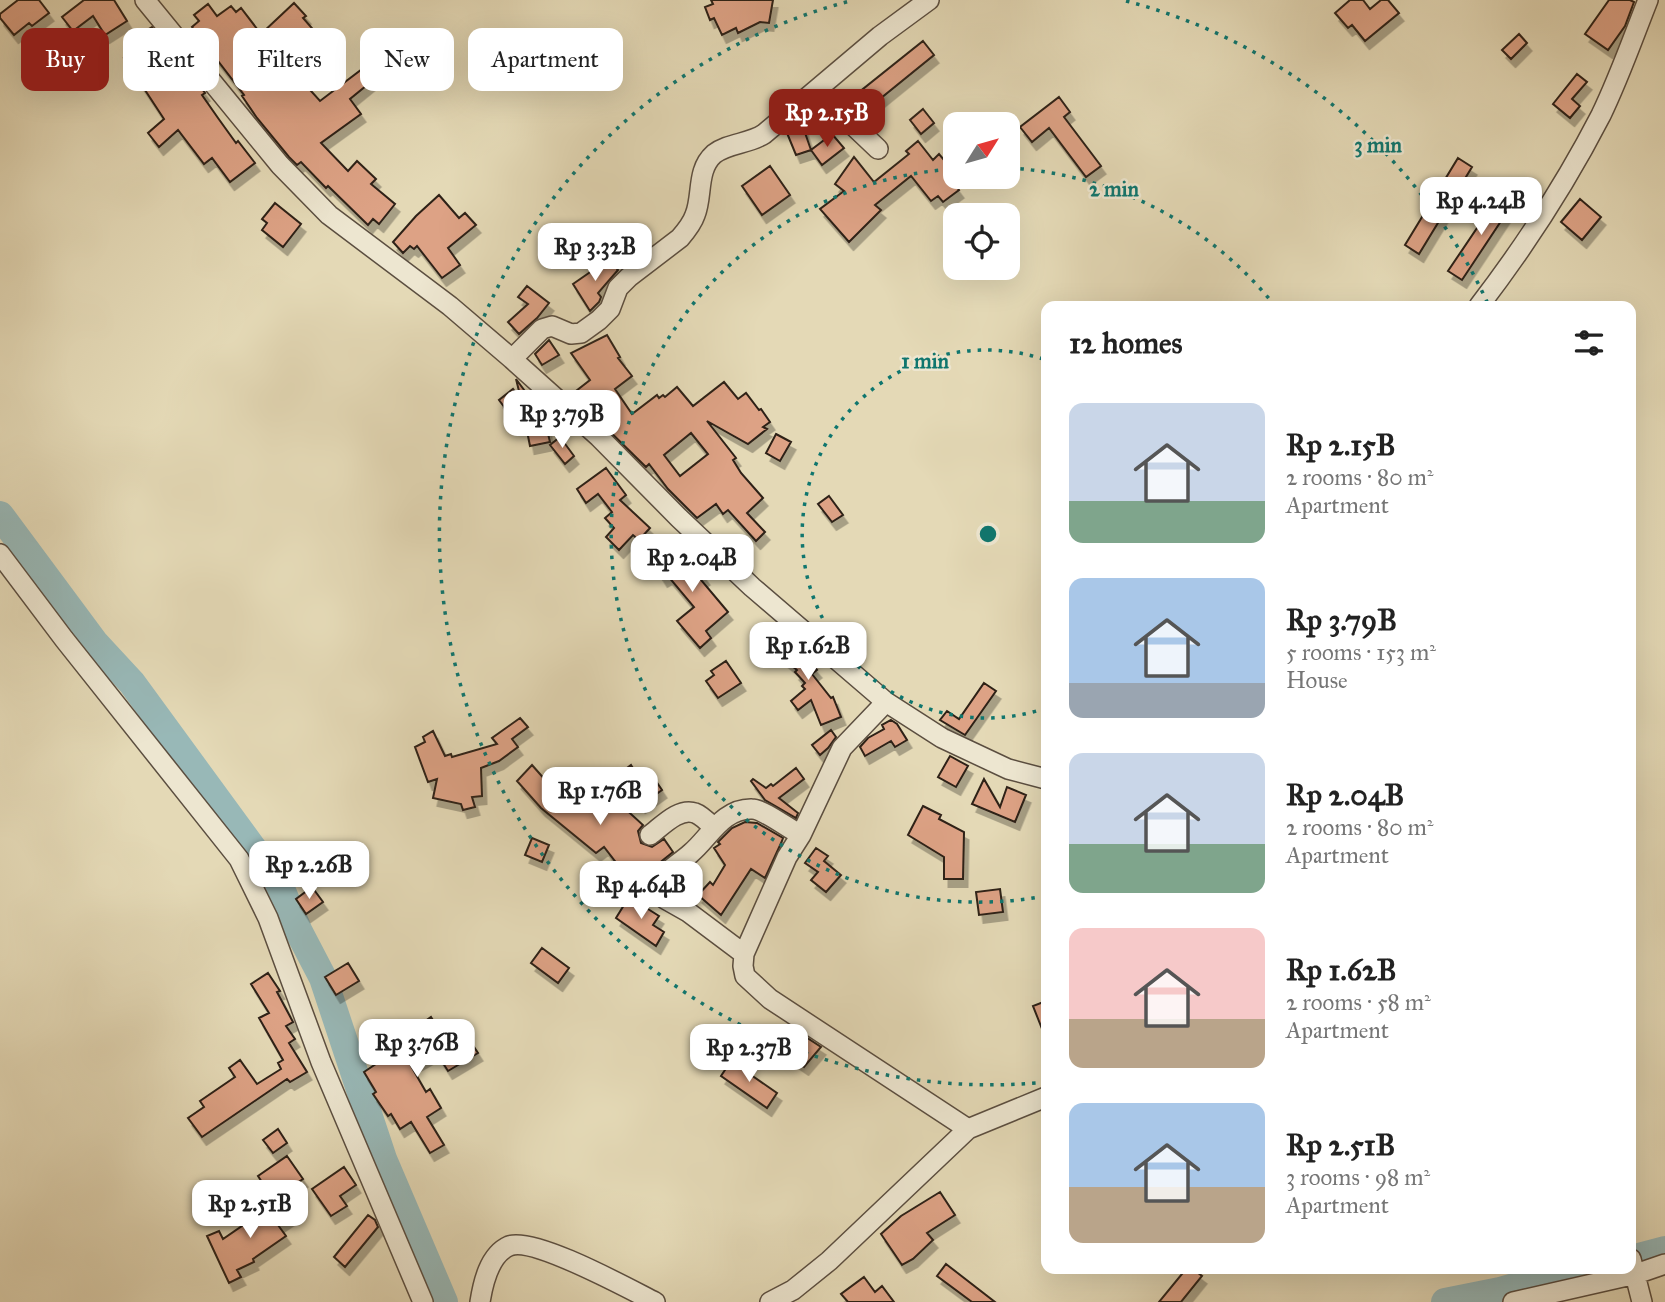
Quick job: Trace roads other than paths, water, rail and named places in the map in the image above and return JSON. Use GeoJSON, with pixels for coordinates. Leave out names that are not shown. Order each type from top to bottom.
{"type":"FeatureCollection","features":[{"type":"Feature","properties":{"kind":"street"},"geometry":{"type":"LineString","coordinates":[[145,0],[280,165],[329,215],[450,306],[512,359],[599,437],[752,587],[886,702],[942,738],[1008,769],[1041,778]]}},
{"type":"Feature","properties":{"kind":"street"},"geometry":{"type":"LineString","coordinates":[[512,359],[542,329],[552,326],[571,334],[581,333],[604,316],[622,284],[687,230],[696,212],[703,174],[711,157],[727,147],[758,138],[880,36],[929,0]]}},
{"type":"Feature","properties":{"kind":"street"},"geometry":{"type":"LineString","coordinates":[[1483,301],[1514,261],[1557,195],[1602,113],[1648,0]]}},
{"type":"Feature","properties":{"kind":"street"},"geometry":{"type":"LineString","coordinates":[[817,91],[878,149]]}},
{"type":"Feature","properties":{"kind":"street"},"geometry":{"type":"LineString","coordinates":[[0,554],[72,649],[240,859],[268,918],[321,1062],[423,1302]]}},
{"type":"Feature","properties":{"kind":"street"},"geometry":{"type":"LineString","coordinates":[[886,702],[842,748],[801,835],[787,857],[744,954],[743,966],[745,976],[770,999],[968,1129]]}},
{"type":"Feature","properties":{"kind":"street"},"geometry":{"type":"LineString","coordinates":[[744,954],[688,912],[665,899],[658,891],[657,882],[664,873],[694,851],[713,827],[733,815],[753,808],[801,835]]}},
{"type":"Feature","properties":{"kind":"street"},"geometry":{"type":"LineString","coordinates":[[650,835],[678,815],[689,812],[696,813],[713,827]]}},
{"type":"Feature","properties":{"kind":"street"},"geometry":{"type":"LineString","coordinates":[[770,1302],[793,1290],[829,1261],[968,1129],[1041,1099]]}},
{"type":"Feature","properties":{"kind":"street"},"geometry":{"type":"LineString","coordinates":[[480,1302],[487,1273],[497,1258],[509,1246],[527,1245],[552,1253],[654,1302]]}},
{"type":"Feature","properties":{"kind":"street"},"geometry":{"type":"LineString","coordinates":[[1636,1268],[1665,1264]]}},
{"type":"Feature","properties":{"kind":"street"},"geometry":{"type":"LineString","coordinates":[[1513,1302],[1613,1274]]}},
{"type":"Feature","properties":{"kind":"street"},"geometry":{"type":"LineString","coordinates":[[1635,1274],[1642,1302]]}},
{"type":"Feature","properties":{"kind":"waterway"},"geometry":{"type":"LineString","coordinates":[[0,515],[95,643],[132,683],[262,861],[272,869],[299,932],[323,978],[383,1159],[444,1302]]}},
{"type":"Feature","properties":{"kind":"waterway"},"geometry":{"type":"LineString","coordinates":[[1636,1258],[1665,1250]]}},
{"type":"Feature","properties":{"kind":"waterway"},"geometry":{"type":"LineString","coordinates":[[1445,1302],[1500,1291],[1561,1274]]}}]}
